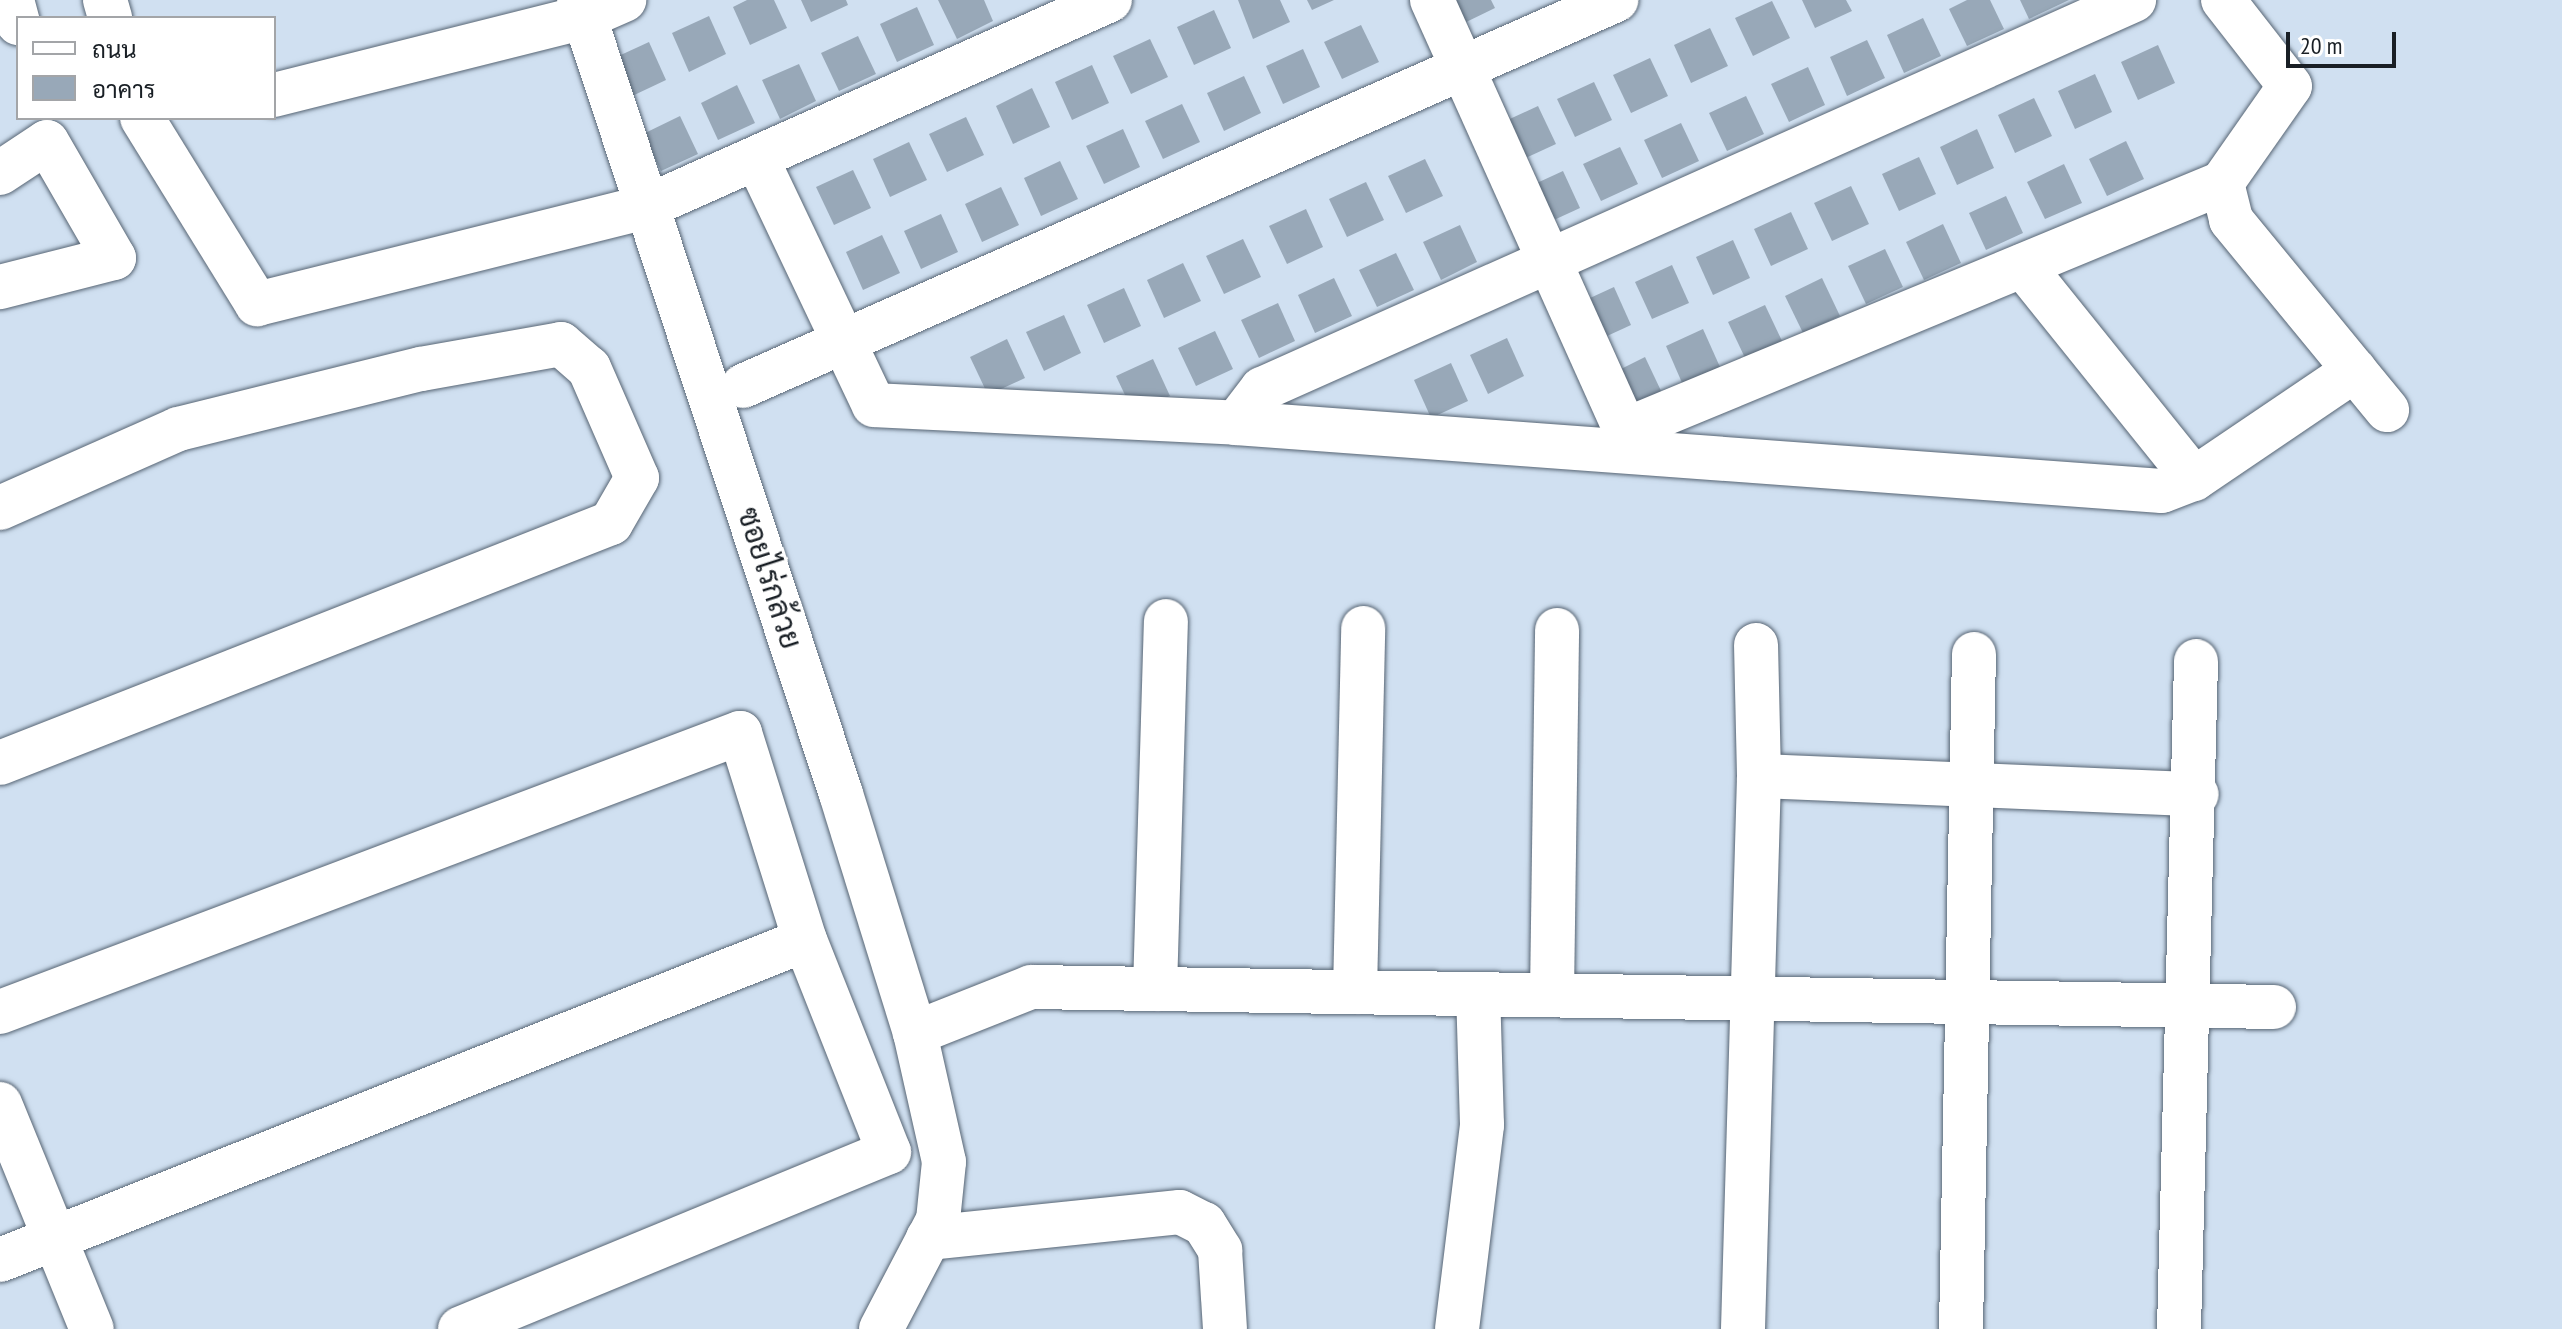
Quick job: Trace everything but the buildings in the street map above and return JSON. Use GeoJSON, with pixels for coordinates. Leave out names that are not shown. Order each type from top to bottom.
{"type":"FeatureCollection","features":[{"type":"Feature","properties":{"kind":"street"},"geometry":{"type":"LineString","coordinates":[[276,94],[624,0]]}},
{"type":"Feature","properties":{"kind":"street"},"geometry":{"type":"LineString","coordinates":[[157,121],[257,304],[646,207],[1110,0]]}},
{"type":"Feature","properties":{"kind":"street"},"geometry":{"type":"LineString","coordinates":[[1432,0],[1549,260],[1624,440]]}},
{"type":"Feature","properties":{"kind":"street"},"geometry":{"type":"LineString","coordinates":[[743,386],[1616,0]]}},
{"type":"Feature","properties":{"kind":"street"},"geometry":{"type":"LineString","coordinates":[[1236,423],[1262,389],[2134,0]]}},
{"type":"Feature","properties":{"kind":"street"},"geometry":{"type":"LineString","coordinates":[[1624,440],[2222,183],[2290,86],[2223,0]]}},
{"type":"Feature","properties":{"kind":"street","name":"ซอยไร่กล้วย"},"geometry":{"type":"LineString","coordinates":[[582,9],[915,1033],[944,1162],[938,1220],[881,1329]]}},
{"type":"Feature","properties":{"kind":"street"},"geometry":{"type":"LineString","coordinates":[[0,173],[44,130],[114,258],[0,287]]}},
{"type":"Feature","properties":{"kind":"street"},"geometry":{"type":"LineString","coordinates":[[757,159],[841,344],[874,405],[1624,440],[2162,491],[2194,479],[2355,370]]}},
{"type":"Feature","properties":{"kind":"street"},"geometry":{"type":"LineString","coordinates":[[2222,183],[2231,220],[2387,410]]}},
{"type":"Feature","properties":{"kind":"street"},"geometry":{"type":"LineString","coordinates":[[2023,266],[2194,479]]}},
{"type":"Feature","properties":{"kind":"street"},"geometry":{"type":"LineString","coordinates":[[0,508],[178,429],[421,369],[561,344],[589,368],[637,478],[611,523],[0,763]]}},
{"type":"Feature","properties":{"kind":"street"},"geometry":{"type":"LineString","coordinates":[[1155,989],[1166,621]]}},
{"type":"Feature","properties":{"kind":"street"},"geometry":{"type":"LineString","coordinates":[[1355,992],[1363,628]]}},
{"type":"Feature","properties":{"kind":"street"},"geometry":{"type":"LineString","coordinates":[[1552,995],[1557,630]]}},
{"type":"Feature","properties":{"kind":"street"},"geometry":{"type":"LineString","coordinates":[[1743,1329],[1759,776],[1756,645]]}},
{"type":"Feature","properties":{"kind":"street"},"geometry":{"type":"LineString","coordinates":[[1961,1329],[1971,1002],[1974,654]]}},
{"type":"Feature","properties":{"kind":"street"},"geometry":{"type":"LineString","coordinates":[[2179,1329],[2197,794],[2196,661]]}},
{"type":"Feature","properties":{"kind":"street"},"geometry":{"type":"LineString","coordinates":[[0,1012],[740,733],[805,940],[889,1152],[460,1329]]}},
{"type":"Feature","properties":{"kind":"street"},"geometry":{"type":"LineString","coordinates":[[1759,776],[1973,782],[2197,794]]}},
{"type":"Feature","properties":{"kind":"street"},"geometry":{"type":"LineString","coordinates":[[0,1260],[805,940]]}},
{"type":"Feature","properties":{"kind":"street"},"geometry":{"type":"LineString","coordinates":[[915,1033],[1031,987],[2274,1007]]}},
{"type":"Feature","properties":{"kind":"street"},"geometry":{"type":"LineString","coordinates":[[1457,1329],[1482,1125],[1478,994]]}},
{"type":"Feature","properties":{"kind":"street"},"geometry":{"type":"LineString","coordinates":[[0,1104],[92,1329]]}},
{"type":"Feature","properties":{"kind":"street"},"geometry":{"type":"LineString","coordinates":[[928,1238],[1180,1212],[1204,1224],[1220,1250],[1225,1329]]}}]}
